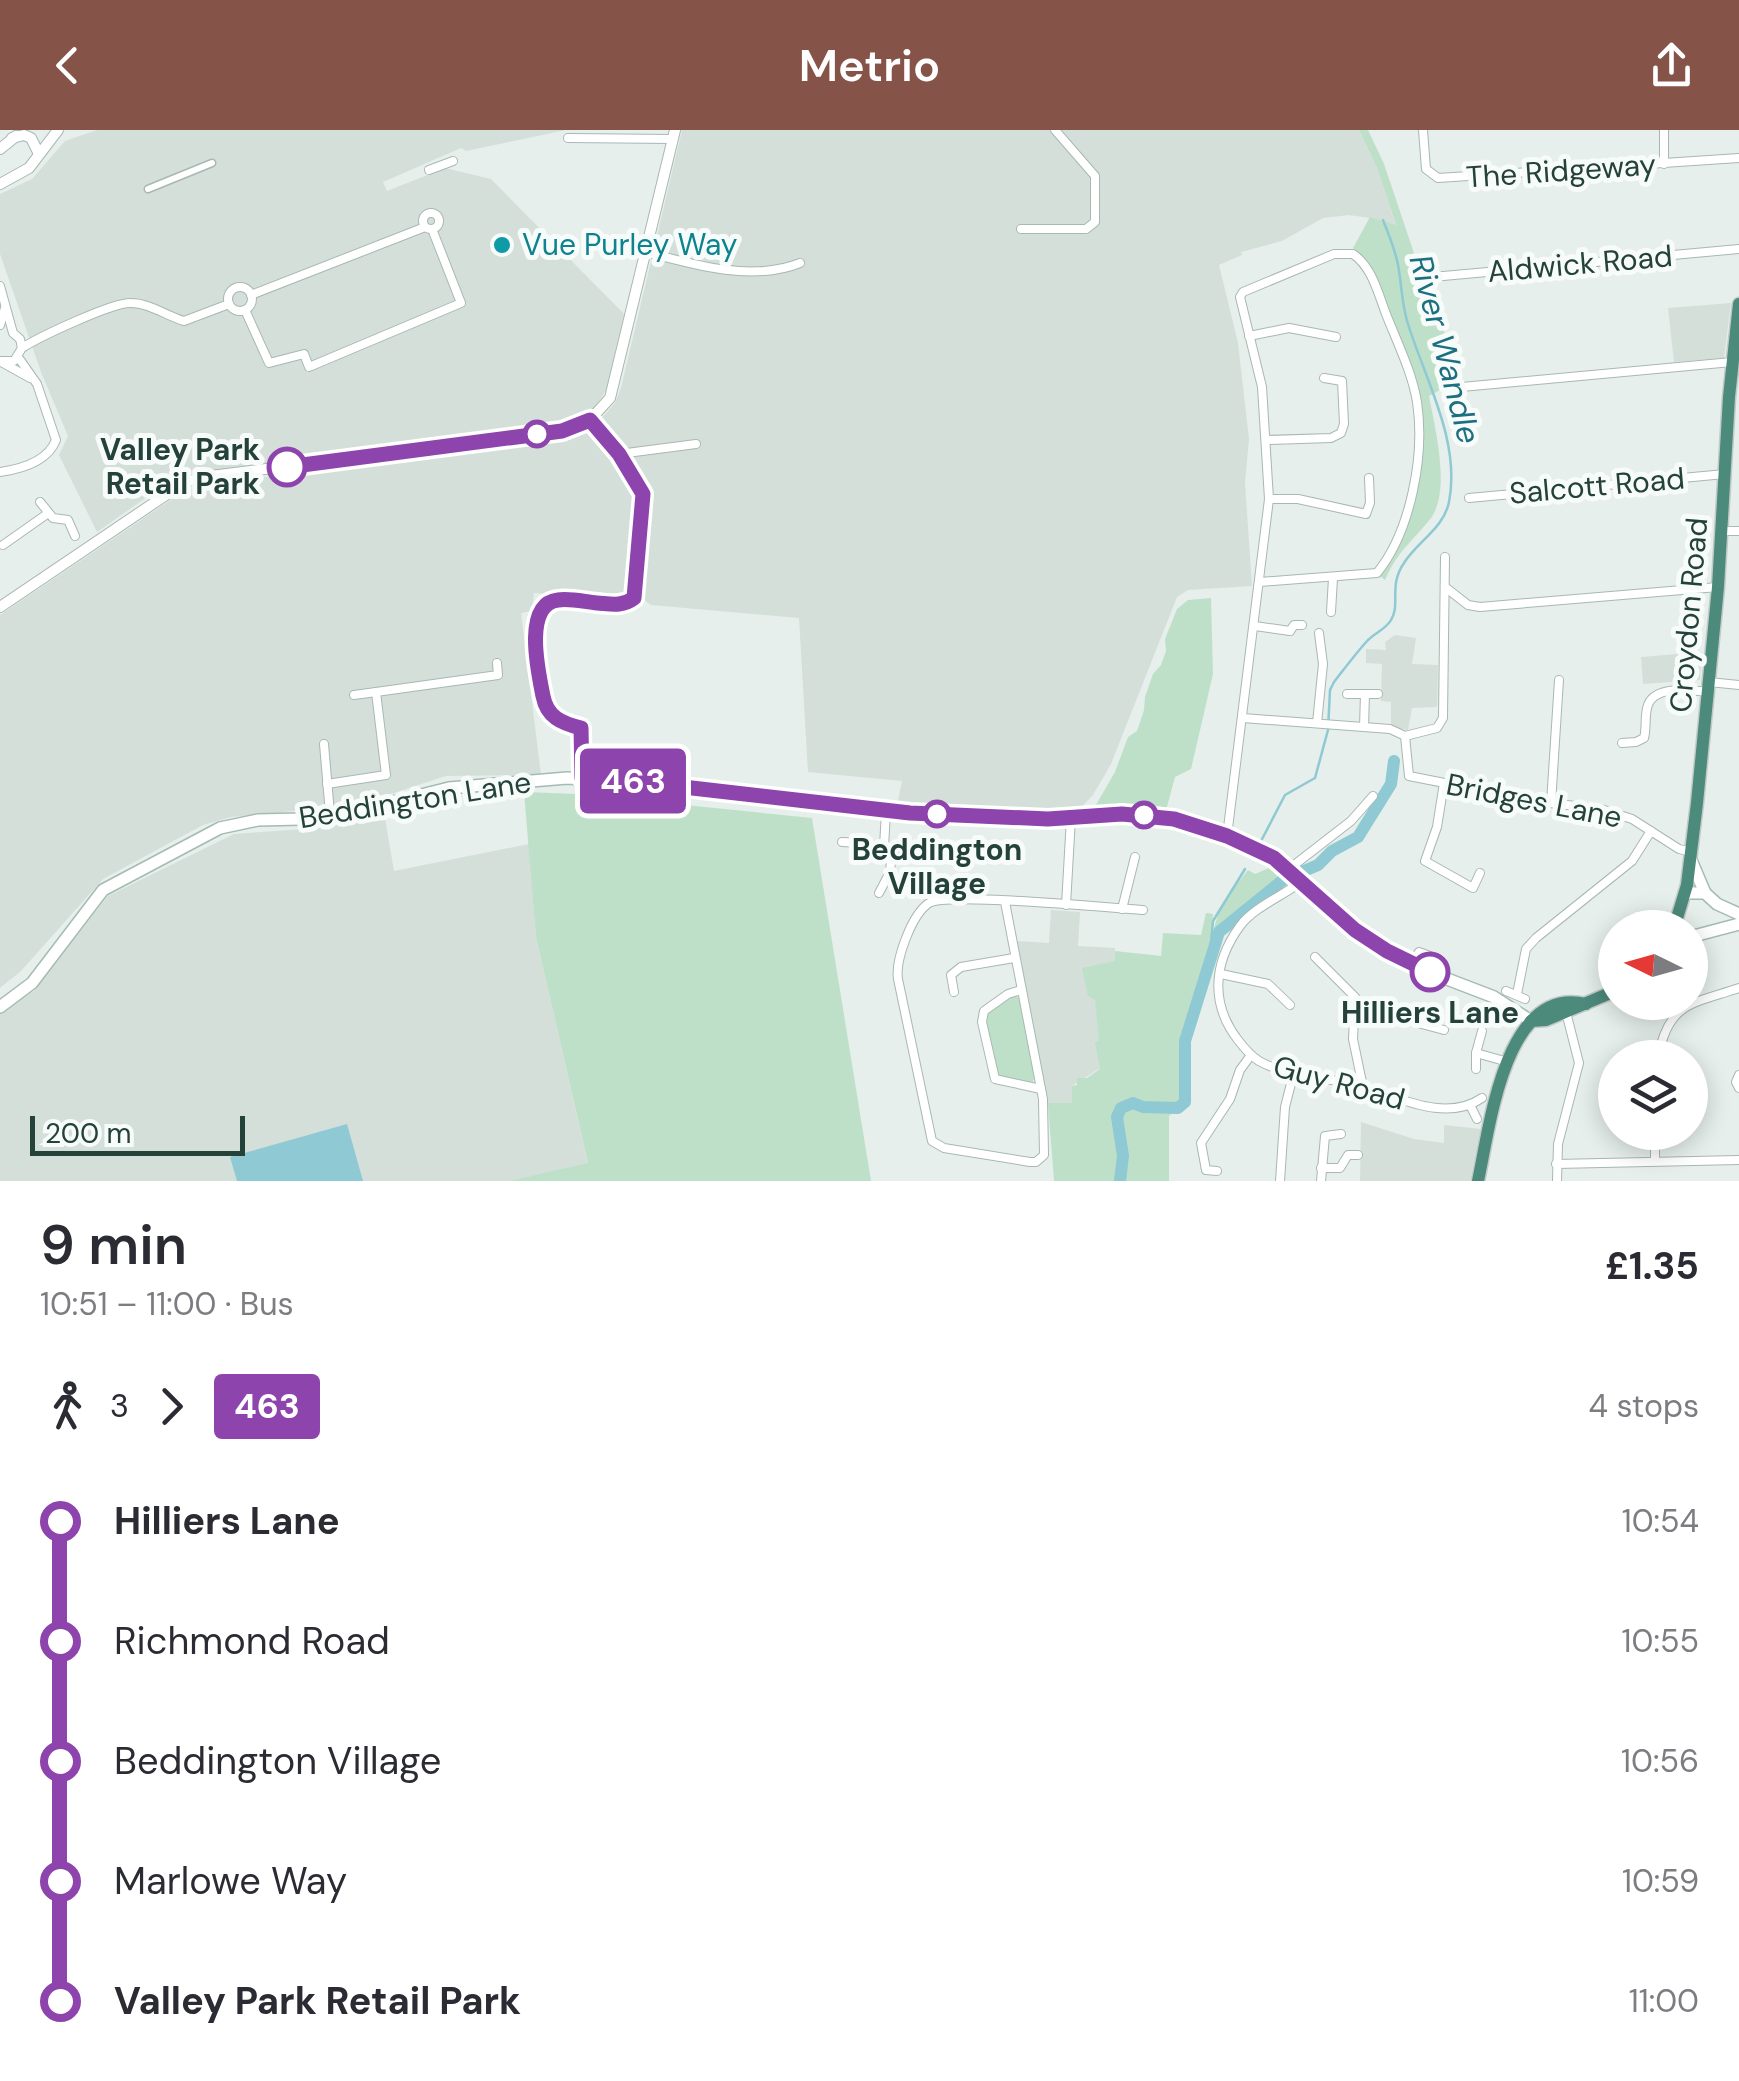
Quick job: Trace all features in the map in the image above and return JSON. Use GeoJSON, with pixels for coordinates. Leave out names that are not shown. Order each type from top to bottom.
{"type":"FeatureCollection","features":[{"type":"Feature","properties":{"kind":"highway","name":"Croydon Road"},"geometry":{"type":"LineString","coordinates":[[1680,910],[1691,856],[1718,587],[1739,304]]}},
{"type":"Feature","properties":{"kind":"highway"},"geometry":{"type":"LineString","coordinates":[[1532,1021],[1598,999]]}},
{"type":"Feature","properties":{"kind":"highway"},"geometry":{"type":"LineString","coordinates":[[1478,1181],[1508,1062],[1536,1013],[1556,1002],[1586,1004]]}},
{"type":"Feature","properties":{"kind":"main road","name":"Beddington Lane"},"geometry":{"type":"LineString","coordinates":[[0,1007],[32,983],[96,898],[113,882],[220,828],[246,821],[330,814],[448,788],[582,778],[672,785],[886,812],[1071,818],[1122,814],[1182,821],[1259,849],[1289,869],[1355,930],[1411,963],[1484,992],[1532,1021]]}},
{"type":"Feature","properties":{"kind":"main road"},"geometry":{"type":"LineString","coordinates":[[1691,856],[1705,893],[1736,919],[1708,930]]}},
{"type":"Feature","properties":{"kind":"main road"},"geometry":{"type":"LineString","coordinates":[[1686,893],[1705,893]]}},
{"type":"Feature","properties":{"kind":"street"},"geometry":{"type":"LineString","coordinates":[[0,149],[26,130]]}},
{"type":"Feature","properties":{"kind":"street"},"geometry":{"type":"LineString","coordinates":[[0,184],[30,168],[38,152],[58,130]]}},
{"type":"Feature","properties":{"kind":"street"},"geometry":{"type":"LineString","coordinates":[[1021,228],[1082,229],[1096,222],[1095,176],[1055,130]]}},
{"type":"Feature","properties":{"kind":"street","name":"The Ridgeway"},"geometry":{"type":"LineString","coordinates":[[1423,130],[1426,169],[1438,178],[1739,158]]}},
{"type":"Feature","properties":{"kind":"street"},"geometry":{"type":"LineString","coordinates":[[1664,130],[1664,164]]}},
{"type":"Feature","properties":{"kind":"street"},"geometry":{"type":"LineString","coordinates":[[0,607],[185,482],[562,431],[590,420],[610,398],[674,135],[568,138]]}},
{"type":"Feature","properties":{"kind":"street"},"geometry":{"type":"LineString","coordinates":[[12,138],[31,138],[38,152]]}},
{"type":"Feature","properties":{"kind":"street"},"geometry":{"type":"LineString","coordinates":[[429,170],[453,161]]}},
{"type":"Feature","properties":{"kind":"street"},"geometry":{"type":"LineString","coordinates":[[148,189],[212,163]]}},
{"type":"Feature","properties":{"kind":"street"},"geometry":{"type":"LineString","coordinates":[[245,310],[269,363],[304,354],[310,367],[461,303],[429,228],[250,295]]}},
{"type":"Feature","properties":{"kind":"street","name":"Aldwick Road"},"geometry":{"type":"LineString","coordinates":[[1421,278],[1739,249]]}},
{"type":"Feature","properties":{"kind":"street"},"geometry":{"type":"LineString","coordinates":[[646,252],[704,267],[730,269],[784,269],[800,262]]}},
{"type":"Feature","properties":{"kind":"street"},"geometry":{"type":"LineString","coordinates":[[1227,836],[1269,498],[1262,387],[1240,297],[1243,292],[1334,254],[1353,254],[1370,274],[1417,402],[1418,435],[1406,520],[1379,572],[1260,582]]}},
{"type":"Feature","properties":{"kind":"street"},"geometry":{"type":"LineString","coordinates":[[0,286],[20,353],[37,384],[54,430],[53,448],[41,458],[0,472]]}},
{"type":"Feature","properties":{"kind":"street"},"geometry":{"type":"LineString","coordinates":[[243,288],[250,295],[250,306],[245,310],[236,311],[229,304],[228,297],[235,289],[243,288]]}},
{"type":"Feature","properties":{"kind":"street"},"geometry":{"type":"LineString","coordinates":[[5,298],[0,329],[35,339]]}},
{"type":"Feature","properties":{"kind":"street"},"geometry":{"type":"LineString","coordinates":[[0,361],[8,362],[35,339],[131,302],[184,320],[229,304]]}},
{"type":"Feature","properties":{"kind":"street"},"geometry":{"type":"LineString","coordinates":[[1248,336],[1288,328],[1336,337]]}},
{"type":"Feature","properties":{"kind":"street"},"geometry":{"type":"LineString","coordinates":[[0,361],[37,384]]}},
{"type":"Feature","properties":{"kind":"street"},"geometry":{"type":"LineString","coordinates":[[1451,388],[1732,362]]}},
{"type":"Feature","properties":{"kind":"street"},"geometry":{"type":"LineString","coordinates":[[1266,440],[1331,438],[1341,432],[1342,381],[1324,378]]}},
{"type":"Feature","properties":{"kind":"street"},"geometry":{"type":"LineString","coordinates":[[582,778],[581,728],[558,721],[545,705],[535,624],[540,609],[556,600],[615,605],[634,598],[643,494],[619,454],[590,420]]}},
{"type":"Feature","properties":{"kind":"street"},"geometry":{"type":"LineString","coordinates":[[619,454],[696,444]]}},
{"type":"Feature","properties":{"kind":"street","name":"Salcott Road"},"geometry":{"type":"LineString","coordinates":[[1469,498],[1726,474]]}},
{"type":"Feature","properties":{"kind":"street"},"geometry":{"type":"LineString","coordinates":[[1366,514],[1369,478]]}},
{"type":"Feature","properties":{"kind":"street"},"geometry":{"type":"LineString","coordinates":[[1269,498],[1298,499],[1378,518]]}},
{"type":"Feature","properties":{"kind":"street"},"geometry":{"type":"LineString","coordinates":[[40,502],[47,514],[60,521],[68,520],[75,536]]}},
{"type":"Feature","properties":{"kind":"street"},"geometry":{"type":"LineString","coordinates":[[1,543],[47,514]]}},
{"type":"Feature","properties":{"kind":"street"},"geometry":{"type":"LineString","coordinates":[[1722,530],[1739,532]]}},
{"type":"Feature","properties":{"kind":"street"},"geometry":{"type":"LineString","coordinates":[[1242,718],[1396,730],[1405,736],[1434,729],[1443,718],[1445,558]]}},
{"type":"Feature","properties":{"kind":"street"},"geometry":{"type":"LineString","coordinates":[[1331,612],[1333,578]]}},
{"type":"Feature","properties":{"kind":"street"},"geometry":{"type":"LineString","coordinates":[[1445,587],[1468,605],[1480,607],[1718,587]]}},
{"type":"Feature","properties":{"kind":"street"},"geometry":{"type":"LineString","coordinates":[[1288,644],[1290,630],[1294,625],[1302,625]]}},
{"type":"Feature","properties":{"kind":"street"},"geometry":{"type":"LineString","coordinates":[[1254,626],[1290,630]]}},
{"type":"Feature","properties":{"kind":"street"},"geometry":{"type":"LineString","coordinates":[[1319,633],[1328,662],[1320,723]]}},
{"type":"Feature","properties":{"kind":"street"},"geometry":{"type":"LineString","coordinates":[[354,695],[498,675],[497,663]]}},
{"type":"Feature","properties":{"kind":"street"},"geometry":{"type":"LineString","coordinates":[[1550,803],[1559,680]]}},
{"type":"Feature","properties":{"kind":"street"},"geometry":{"type":"LineString","coordinates":[[1622,743],[1644,738],[1648,704],[1657,695],[1739,684]]}},
{"type":"Feature","properties":{"kind":"street"},"geometry":{"type":"LineString","coordinates":[[376,692],[386,775]]}},
{"type":"Feature","properties":{"kind":"street"},"geometry":{"type":"LineString","coordinates":[[1347,694],[1378,694]]}},
{"type":"Feature","properties":{"kind":"street"},"geometry":{"type":"LineString","coordinates":[[1364,727],[1365,694]]}},
{"type":"Feature","properties":{"kind":"street","name":"Bridges Lane"},"geometry":{"type":"LineString","coordinates":[[1405,736],[1408,775],[1611,812],[1632,820],[1691,856]]}},
{"type":"Feature","properties":{"kind":"street"},"geometry":{"type":"LineString","coordinates":[[324,744],[330,814]]}},
{"type":"Feature","properties":{"kind":"street"},"geometry":{"type":"LineString","coordinates":[[327,784],[398,774]]}},
{"type":"Feature","properties":{"kind":"street"},"geometry":{"type":"LineString","coordinates":[[1444,783],[1437,827],[1425,861],[1473,888],[1480,873]]}},
{"type":"Feature","properties":{"kind":"street"},"geometry":{"type":"LineString","coordinates":[[1289,869],[1351,821],[1373,796]]}},
{"type":"Feature","properties":{"kind":"street"},"geometry":{"type":"LineString","coordinates":[[879,893],[890,872],[886,812]]}},
{"type":"Feature","properties":{"kind":"street"},"geometry":{"type":"LineString","coordinates":[[1066,905],[1071,818]]}},
{"type":"Feature","properties":{"kind":"street"},"geometry":{"type":"LineString","coordinates":[[1506,991],[1521,996],[1526,949],[1632,862],[1651,832]]}},
{"type":"Feature","properties":{"kind":"street"},"geometry":{"type":"LineString","coordinates":[[842,842],[930,850]]}},
{"type":"Feature","properties":{"kind":"street"},"geometry":{"type":"LineString","coordinates":[[861,854],[862,843]]}},
{"type":"Feature","properties":{"kind":"street"},"geometry":{"type":"LineString","coordinates":[[1122,908],[1134,856]]}},
{"type":"Feature","properties":{"kind":"street"},"geometry":{"type":"LineString","coordinates":[[1290,1005],[1268,984],[1220,974],[1240,926],[1302,881]]}},
{"type":"Feature","properties":{"kind":"street"},"geometry":{"type":"LineString","coordinates":[[1005,902],[1040,1089],[1045,1148],[1036,1162],[954,1150],[932,1141],[897,971],[899,956],[915,921],[929,903],[949,899],[1122,908],[1143,910]]}},
{"type":"Feature","properties":{"kind":"street"},"geometry":{"type":"LineString","coordinates":[[1411,963],[1419,952],[1438,959]]}},
{"type":"Feature","properties":{"kind":"street"},"geometry":{"type":"LineString","coordinates":[[1315,957],[1352,991],[1353,1039],[1364,1087]]}},
{"type":"Feature","properties":{"kind":"street"},"geometry":{"type":"LineString","coordinates":[[954,992],[951,975],[961,967],[1014,958]]}},
{"type":"Feature","properties":{"kind":"street","name":"Guy Road"},"geometry":{"type":"LineString","coordinates":[[1220,974],[1220,1010],[1251,1055],[1265,1064],[1364,1087],[1415,1105],[1470,1105]]}},
{"type":"Feature","properties":{"kind":"street"},"geometry":{"type":"LineString","coordinates":[[1662,1040],[1673,1016],[1697,1002],[1739,988]]}},
{"type":"Feature","properties":{"kind":"street"},"geometry":{"type":"LineString","coordinates":[[1021,990],[984,1010],[982,1022],[994,1079],[1040,1089]]}},
{"type":"Feature","properties":{"kind":"street"},"geometry":{"type":"LineString","coordinates":[[1355,1006],[1444,1030]]}},
{"type":"Feature","properties":{"kind":"street"},"geometry":{"type":"LineString","coordinates":[[1557,1181],[1558,1144],[1578,1070],[1566,1012]]}},
{"type":"Feature","properties":{"kind":"street"},"geometry":{"type":"LineString","coordinates":[[1476,1069],[1482,1031]]}},
{"type":"Feature","properties":{"kind":"street"},"geometry":{"type":"LineString","coordinates":[[1476,1053],[1508,1062]]}},
{"type":"Feature","properties":{"kind":"street"},"geometry":{"type":"LineString","coordinates":[[1217,1170],[1206,1170],[1201,1143],[1230,1099],[1240,1070],[1251,1055]]}},
{"type":"Feature","properties":{"kind":"street"},"geometry":{"type":"LineString","coordinates":[[1280,1181],[1285,1107],[1294,1072]]}},
{"type":"Feature","properties":{"kind":"street"},"geometry":{"type":"LineString","coordinates":[[1739,1076],[1739,1088]]}},
{"type":"Feature","properties":{"kind":"street"},"geometry":{"type":"LineString","coordinates":[[1477,1119],[1470,1105],[1482,1098]]}},
{"type":"Feature","properties":{"kind":"street"},"geometry":{"type":"LineString","coordinates":[[1320,1181],[1325,1136],[1341,1134]]}},
{"type":"Feature","properties":{"kind":"street"},"geometry":{"type":"LineString","coordinates":[[1655,1150],[1655,1161]]}},
{"type":"Feature","properties":{"kind":"street"},"geometry":{"type":"LineString","coordinates":[[1321,1168],[1340,1168],[1348,1155],[1358,1156]]}},
{"type":"Feature","properties":{"kind":"street"},"geometry":{"type":"LineString","coordinates":[[1556,1164],[1739,1160]]}},
{"type":"Feature","properties":{"kind":"shaded area"},"geometry":{"type":"Polygon","coordinates":[[[97,130],[566,130],[466,151],[461,148],[383,182],[387,191],[445,168],[491,179],[624,314],[606,390],[593,411],[559,428],[191,473],[167,483],[97,532],[59,455],[68,436],[0,254],[0,194],[32,179],[65,141],[97,130]]]}},
{"type":"Feature","properties":{"kind":"shaded area"},"geometry":{"type":"Polygon","coordinates":[[[682,130],[1359,130],[1377,168],[1396,226],[1349,215],[1323,218],[1282,241],[1241,252],[1242,255],[1219,265],[1238,343],[1249,439],[1245,483],[1252,586],[1188,590],[1177,597],[1111,764],[1093,795],[1076,813],[897,806],[902,781],[808,772],[799,618],[651,605],[639,596],[648,496],[630,460],[600,420],[615,403],[621,388],[682,130]]]}},
{"type":"Feature","properties":{"kind":"shaded area"},"geometry":{"type":"Polygon","coordinates":[[[1731,303],[1724,358],[1674,362],[1668,308],[1731,303]]]}},
{"type":"Feature","properties":{"kind":"shaded area"},"geometry":{"type":"Polygon","coordinates":[[[586,429],[597,434],[637,491],[630,591],[616,600],[534,593],[532,611],[521,613],[541,775],[446,776],[357,805],[231,817],[203,825],[103,879],[21,971],[0,988],[0,615],[184,491],[206,484],[430,457],[586,429]]]}},
{"type":"Feature","properties":{"kind":"shaded area"},"geometry":{"type":"Polygon","coordinates":[[[1395,635],[1416,638],[1412,664],[1438,665],[1437,707],[1412,708],[1408,730],[1391,728],[1391,702],[1381,701],[1382,664],[1366,663],[1366,649],[1386,650],[1385,642],[1395,635]]]}},
{"type":"Feature","properties":{"kind":"shaded area"},"geometry":{"type":"Polygon","coordinates":[[[1702,652],[1700,680],[1643,684],[1641,657],[1702,652]]]}},
{"type":"Feature","properties":{"kind":"shaded area"},"geometry":{"type":"Polygon","coordinates":[[[384,812],[394,871],[529,844],[536,937],[588,1164],[509,1181],[0,1181],[0,1012],[34,991],[108,896],[234,834],[303,829],[384,812]]]}},
{"type":"Feature","properties":{"kind":"shaded area"},"geometry":{"type":"Polygon","coordinates":[[[1051,910],[1080,912],[1078,946],[1115,948],[1118,1064],[1097,1070],[1072,1086],[1073,1103],[1048,1103],[1017,941],[1049,943],[1051,910]]]}},
{"type":"Feature","properties":{"kind":"shaded area"},"geometry":{"type":"Polygon","coordinates":[[[1361,1122],[1414,1139],[1444,1143],[1444,1125],[1481,1129],[1470,1181],[1360,1181],[1361,1122]]]}},
{"type":"Feature","properties":{"kind":"green space"},"geometry":{"type":"Polygon","coordinates":[[[1359,130],[1368,130],[1384,164],[1413,250],[1420,286],[1431,284],[1453,383],[1429,396],[1440,458],[1437,506],[1385,580],[1380,576],[1406,527],[1412,506],[1418,400],[1366,262],[1353,248],[1370,217],[1396,225],[1359,130]]]}},
{"type":"Feature","properties":{"kind":"green space"},"geometry":{"type":"Polygon","coordinates":[[[1211,598],[1213,674],[1191,769],[1175,777],[1165,814],[1146,812],[1145,808],[1093,810],[1115,772],[1128,737],[1137,731],[1177,609],[1188,600],[1211,598]]]}},
{"type":"Feature","properties":{"kind":"green space"},"geometry":{"type":"Polygon","coordinates":[[[524,792],[812,818],[871,1181],[509,1181],[588,1163],[536,937],[524,792]]]}},
{"type":"Feature","properties":{"kind":"green space"},"geometry":{"type":"Polygon","coordinates":[[[1269,868],[1282,876],[1234,914],[1213,938],[1220,910],[1248,870],[1255,874],[1269,868]]]}},
{"type":"Feature","properties":{"kind":"green space"},"geometry":{"type":"Polygon","coordinates":[[[1206,913],[1213,914],[1210,954],[1185,1041],[1185,1102],[1169,1116],[1169,1181],[1054,1181],[1048,1103],[1072,1103],[1072,1086],[1077,1085],[1077,1078],[1087,1078],[1100,1069],[1095,1042],[1099,1041],[1095,1000],[1088,996],[1082,968],[1115,961],[1115,951],[1161,956],[1163,933],[1201,935],[1206,913]]]}},
{"type":"Feature","properties":{"kind":"green space"},"geometry":{"type":"Polygon","coordinates":[[[1014,995],[1019,998],[1035,1076],[1032,1084],[996,1076],[984,1015],[1014,995]]]}},
{"type":"Feature","properties":{"kind":"water"},"geometry":{"type":"Polygon","coordinates":[[[347,1124],[363,1181],[237,1181],[230,1157],[347,1124]]]}},
{"type":"Feature","properties":{"kind":"waterway","name":"River Wandle"},"geometry":{"type":"LineString","coordinates":[[1260,843],[1285,795],[1315,778],[1328,730],[1330,690],[1364,645],[1391,620],[1399,571],[1442,520],[1449,502],[1451,479],[1446,434],[1406,317],[1396,258],[1383,220]]}},
{"type":"Feature","properties":{"kind":"waterway","name":"River Wandle"},"geometry":{"type":"LineString","coordinates":[[1120,1181],[1123,1156],[1117,1117],[1121,1108],[1133,1103],[1178,1108],[1185,1102],[1185,1041],[1219,932],[1283,880],[1318,865],[1332,851],[1358,837],[1391,784],[1394,761]]}},
{"type":"Feature","properties":{"kind":"waterway","name":"River Wandle"},"geometry":{"type":"LineString","coordinates":[[1210,954],[1213,921],[1245,869]]}},
{"type":"Feature","properties":{"kind":"bus line","name":"463"},"geometry":{"type":"LineString","coordinates":[[287,467],[562,431],[590,420],[638,482],[644,506],[634,598],[615,605],[556,600],[540,609],[535,624],[545,705],[558,721],[581,728],[582,778],[886,812],[1048,819],[1122,814],[1174,819],[1253,846],[1274,858],[1355,930],[1430,972]]}},
{"type":"Feature","properties":{"kind":"place","name":"Vue Purley Way"},"geometry":{"type":"Point","coordinates":[502,245]}},
{"type":"Feature","properties":{"kind":"place","name":"Valley Park Retail Park"},"geometry":{"type":"Point","coordinates":[287,467]}},
{"type":"Feature","properties":{"kind":"place","name":"Beddington Village"},"geometry":{"type":"Point","coordinates":[937,814]}},
{"type":"Feature","properties":{"kind":"place","name":"Hilliers Lane"},"geometry":{"type":"Point","coordinates":[1430,972]}}]}
